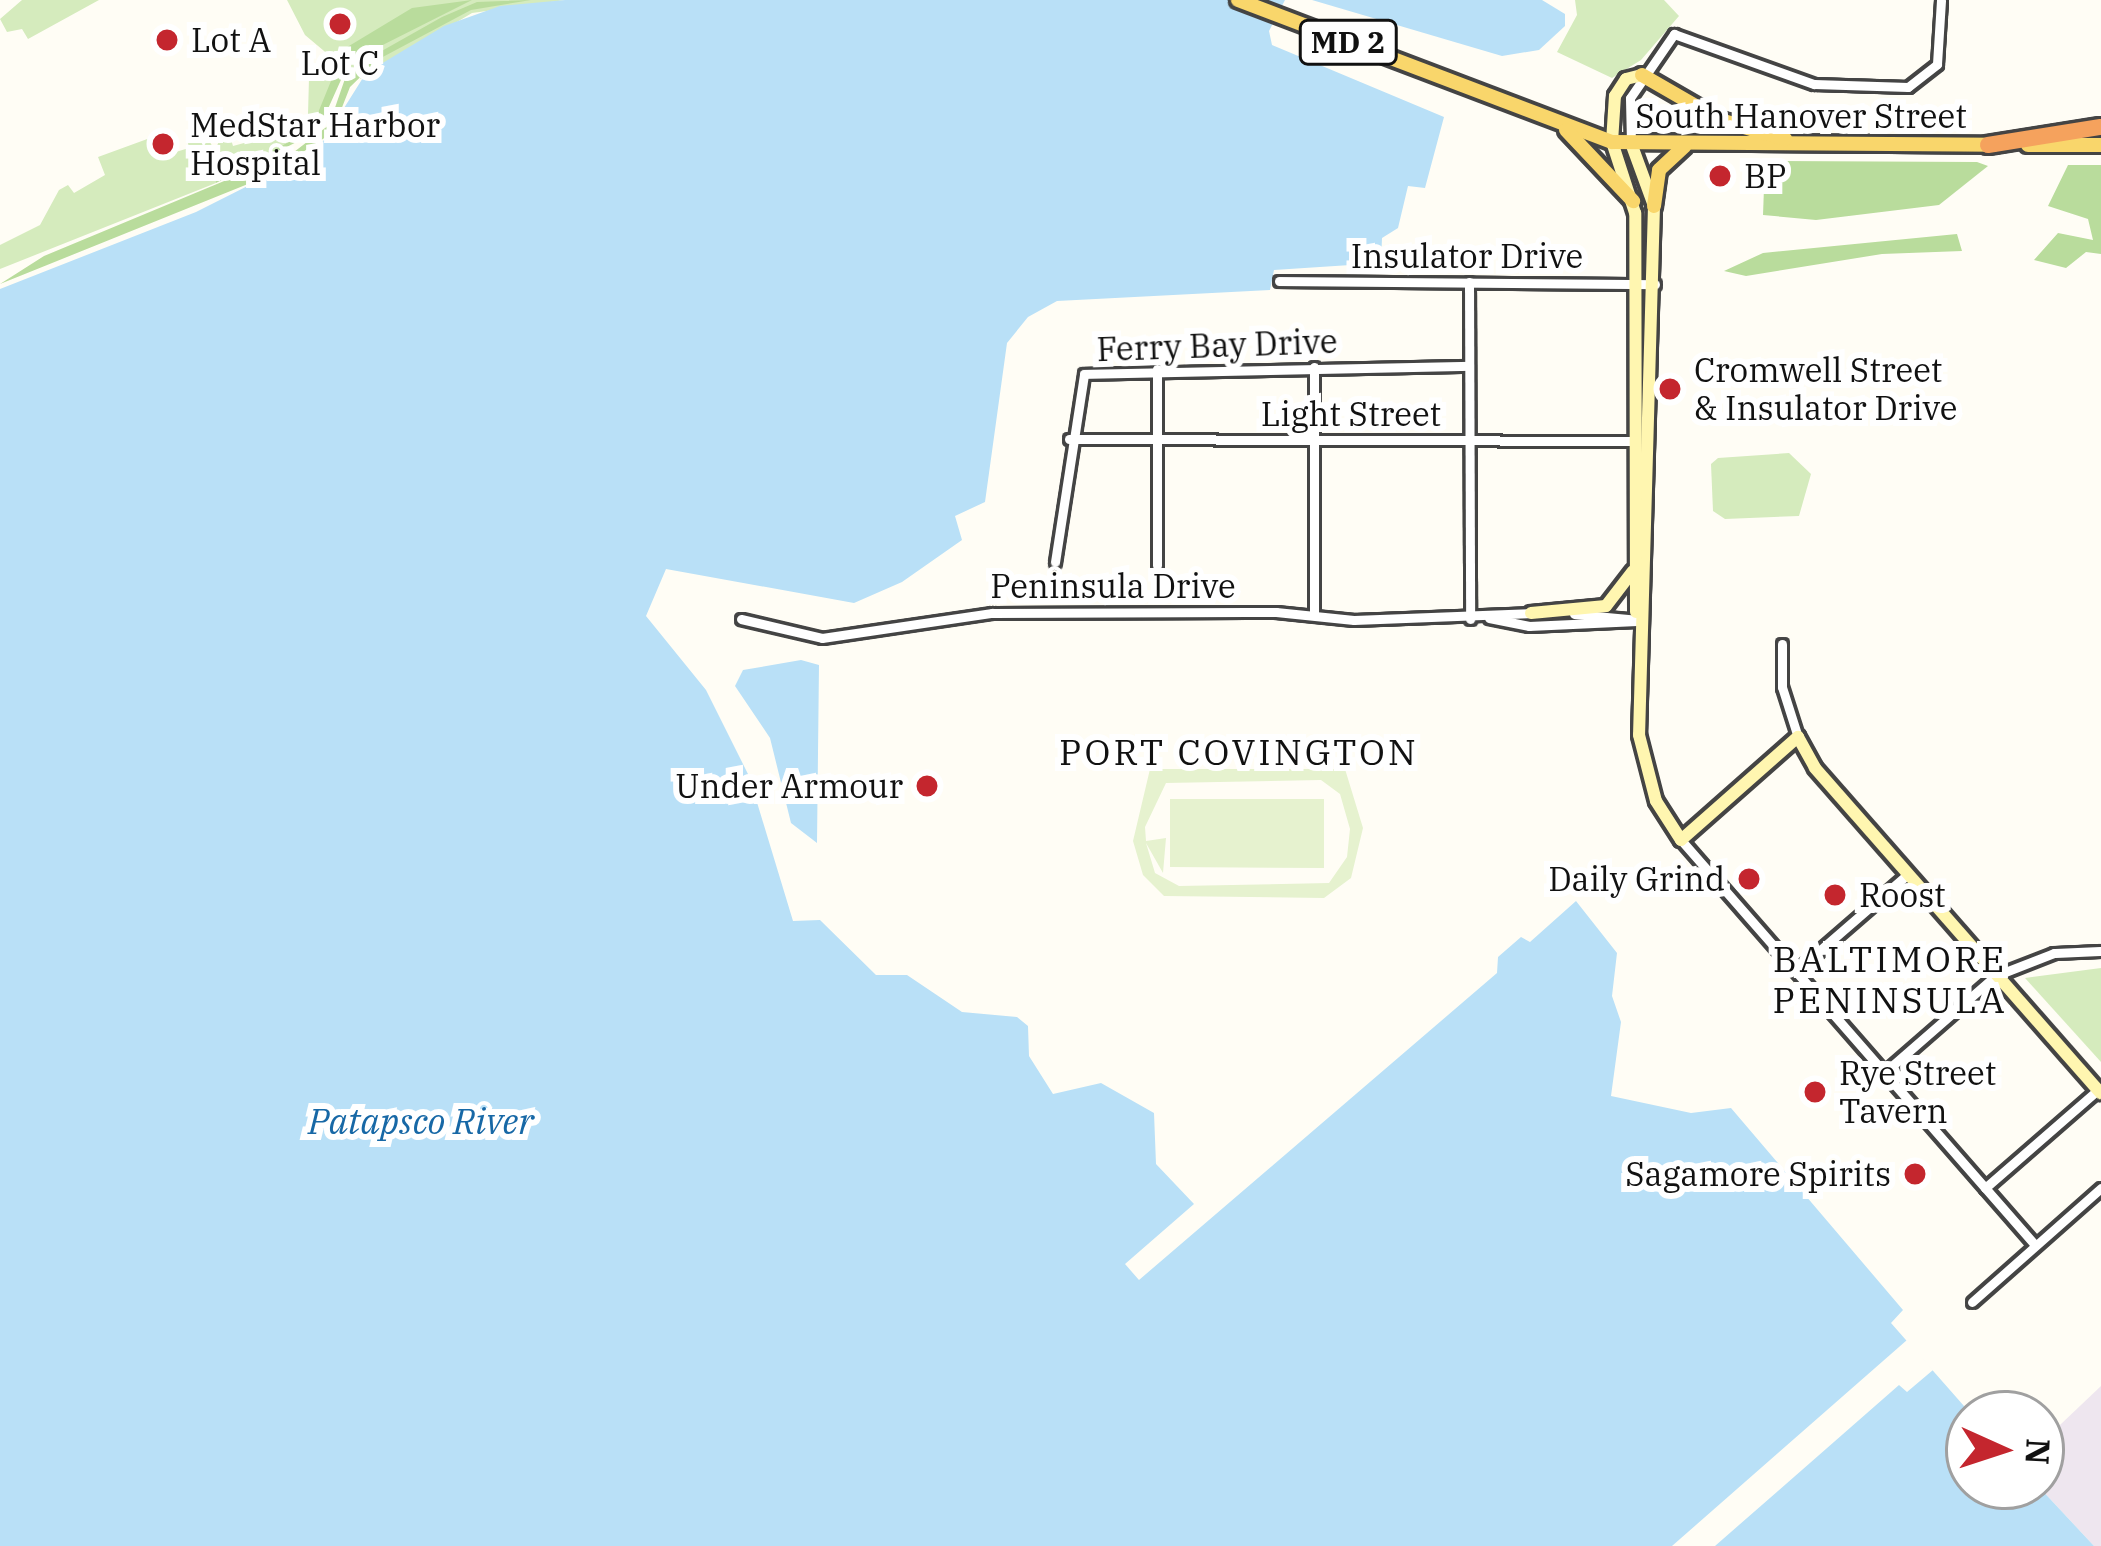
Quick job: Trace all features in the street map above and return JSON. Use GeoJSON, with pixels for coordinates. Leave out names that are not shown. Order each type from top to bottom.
{"type":"FeatureCollection","features":[{"type":"Feature","properties":{"kind":"highway"},"geometry":{"type":"LineString","coordinates":[[1988,145],[2101,127]]}},
{"type":"Feature","properties":{"kind":"main road","name":"South Hanover Street"},"geometry":{"type":"LineString","coordinates":[[1238,0],[1612,142],[2101,145]]}},
{"type":"Feature","properties":{"kind":"main road"},"geometry":{"type":"LineString","coordinates":[[1642,75],[1726,123],[1813,145]]}},
{"type":"Feature","properties":{"kind":"main road"},"geometry":{"type":"LineString","coordinates":[[1558,123],[1633,201]]}},
{"type":"Feature","properties":{"kind":"main road"},"geometry":{"type":"LineString","coordinates":[[1654,206],[1659,170],[1687,144]]}},
{"type":"Feature","properties":{"kind":"street"},"geometry":{"type":"LineString","coordinates":[[1639,620],[1650,533],[1654,206],[1631,143],[1626,111],[1642,75],[1674,34],[1814,84],[1865,90],[1921,83],[1940,56],[1941,0]]}},
{"type":"Feature","properties":{"kind":"street"},"geometry":{"type":"LineString","coordinates":[[1642,75],[1626,79],[1616,96],[1612,142],[1633,201],[1634,570],[1641,758],[1681,840],[2035,1245]]}},
{"type":"Feature","properties":{"kind":"street","name":"Insulator Drive"},"geometry":{"type":"LineString","coordinates":[[1279,281],[1655,284]]}},
{"type":"Feature","properties":{"kind":"street"},"geometry":{"type":"LineString","coordinates":[[1469,282],[1470,619]]}},
{"type":"Feature","properties":{"kind":"street","name":"Ferry Bay Drive"},"geometry":{"type":"LineString","coordinates":[[1055,562],[1069,439],[1084,374],[1468,366]]}},
{"type":"Feature","properties":{"kind":"street"},"geometry":{"type":"LineString","coordinates":[[1314,367],[1314,614]]}},
{"type":"Feature","properties":{"kind":"street"},"geometry":{"type":"LineString","coordinates":[[1157,369],[1157,565]]}},
{"type":"Feature","properties":{"kind":"street","name":"Light Street"},"geometry":{"type":"LineString","coordinates":[[1069,439],[1634,441]]}},
{"type":"Feature","properties":{"kind":"street"},"geometry":{"type":"LineString","coordinates":[[1531,613],[1606,606],[1634,570]]}},
{"type":"Feature","properties":{"kind":"street","name":"Peninsula Drive"},"geometry":{"type":"LineString","coordinates":[[741,619],[822,638],[971,614],[1470,619],[1531,613],[1639,620]]}},
{"type":"Feature","properties":{"kind":"street","name":"Peninsula Drive"},"geometry":{"type":"LineString","coordinates":[[1489,618],[1529,626],[1639,620]]}},
{"type":"Feature","properties":{"kind":"street"},"geometry":{"type":"LineString","coordinates":[[1782,644],[1782,687],[1798,737],[1907,874],[2100,1091],[1985,1188]]}},
{"type":"Feature","properties":{"kind":"street"},"geometry":{"type":"LineString","coordinates":[[1681,840],[1798,737]]}},
{"type":"Feature","properties":{"kind":"street"},"geometry":{"type":"LineString","coordinates":[[1796,971],[1907,874]]}},
{"type":"Feature","properties":{"kind":"street"},"geometry":{"type":"LineString","coordinates":[[1885,1072],[1995,976],[2054,952],[2101,951]]}},
{"type":"Feature","properties":{"kind":"street"},"geometry":{"type":"LineString","coordinates":[[1972,1302],[2101,1188]]}},
{"type":"Feature","properties":{"kind":"shaded area"},"geometry":{"type":"Polygon","coordinates":[[[2101,1386],[2101,1546],[2094,1546],[2060,1510],[2065,1510],[2065,1420],[2101,1386]]]}},
{"type":"Feature","properties":{"kind":"green space"},"geometry":{"type":"Polygon","coordinates":[[[22,0],[99,0],[28,39],[22,29],[7,32],[0,19],[22,0]]]}},
{"type":"Feature","properties":{"kind":"green space"},"geometry":{"type":"Polygon","coordinates":[[[287,0],[565,0],[472,13],[361,79],[337,58],[327,104],[311,130],[264,155],[214,168],[216,183],[0,269],[0,245],[40,225],[59,190],[68,185],[74,193],[105,175],[98,157],[161,134],[169,154],[189,148],[186,133],[202,128],[215,151],[226,123],[233,146],[293,130],[308,114],[309,78],[330,56],[305,35],[287,0]]]}},
{"type":"Feature","properties":{"kind":"green space"},"geometry":{"type":"Polygon","coordinates":[[[472,0],[349,62],[318,131],[216,183],[213,168],[264,155],[311,130],[344,49],[412,8],[472,0]]]}},
{"type":"Feature","properties":{"kind":"green space"},"geometry":{"type":"Polygon","coordinates":[[[531,0],[471,10],[379,59],[350,87],[332,133],[263,178],[0,284],[44,256],[294,152],[329,125],[348,70],[442,17],[477,2],[531,0]]]}},
{"type":"Feature","properties":{"kind":"green space"},"geometry":{"type":"Polygon","coordinates":[[[1575,0],[1664,0],[1679,16],[1641,60],[1612,78],[1557,52],[1577,15],[1575,0]]]}},
{"type":"Feature","properties":{"kind":"green space"},"geometry":{"type":"Polygon","coordinates":[[[1765,161],[1977,162],[1988,166],[1939,205],[1816,220],[1763,215],[1765,161]]]}},
{"type":"Feature","properties":{"kind":"green space"},"geometry":{"type":"Polygon","coordinates":[[[2068,165],[2101,165],[2101,254],[2086,252],[2066,268],[2034,260],[2058,233],[2093,240],[2088,219],[2048,206],[2068,165]]]}},
{"type":"Feature","properties":{"kind":"green space"},"geometry":{"type":"Polygon","coordinates":[[[1957,234],[1962,251],[1882,254],[1746,276],[1724,271],[1763,253],[1957,234]]]}},
{"type":"Feature","properties":{"kind":"green space"},"geometry":{"type":"Polygon","coordinates":[[[1789,453],[1811,474],[1799,516],[1725,519],[1713,511],[1711,464],[1718,458],[1789,453]]]}},
{"type":"Feature","properties":{"kind":"green space"},"geometry":{"type":"Polygon","coordinates":[[[1150,769],[1345,769],[1363,828],[1351,878],[1324,898],[1164,896],[1143,875],[1133,841],[1150,769]],[[1321,780],[1166,783],[1145,827],[1146,841],[1166,838],[1163,873],[1146,843],[1155,873],[1179,886],[1329,883],[1347,857],[1350,829],[1340,794],[1321,780]]]}},
{"type":"Feature","properties":{"kind":"green space"},"geometry":{"type":"Polygon","coordinates":[[[1170,799],[1324,799],[1324,868],[1170,867],[1170,799]]]}},
{"type":"Feature","properties":{"kind":"green space"},"geometry":{"type":"Polygon","coordinates":[[[2101,968],[2101,1062],[2025,978],[2101,968]]]}},
{"type":"Feature","properties":{"kind":"water","name":"Patapsco River"},"geometry":{"type":"Polygon","coordinates":[[[565,0],[1285,0],[1269,31],[1272,45],[1444,117],[1425,188],[1408,186],[1398,228],[1382,238],[1381,263],[1274,270],[1270,290],[1057,301],[1028,317],[1007,343],[985,502],[955,516],[962,540],[902,582],[854,603],[666,569],[646,616],[706,690],[749,776],[793,921],[820,920],[876,975],[907,975],[962,1012],[1017,1017],[1028,1026],[1029,1056],[1053,1094],[1101,1083],[1154,1113],[1156,1164],[1194,1204],[1125,1264],[1139,1280],[1497,973],[1498,957],[1521,937],[1530,942],[1576,901],[1617,953],[1612,996],[1621,1022],[1611,1096],[1691,1113],[1731,1108],[1903,1310],[1891,1323],[1950,1390],[1945,1390],[1945,1510],[2060,1510],[2094,1546],[0,1546],[0,289],[196,212],[317,151],[366,73],[444,26],[500,6],[565,0]]]}},
{"type":"Feature","properties":{"kind":"water"},"geometry":{"type":"Polygon","coordinates":[[[1312,0],[1542,0],[1565,14],[1565,26],[1539,50],[1502,56],[1312,0]]]}},
{"type":"Feature","properties":{"kind":"water"},"geometry":{"type":"Polygon","coordinates":[[[801,660],[819,665],[817,843],[791,823],[770,738],[735,686],[743,670],[801,660]]]}},
{"type":"Feature","properties":{"kind":"pier"},"geometry":{"type":"Polygon","coordinates":[[[1907,1340],[1933,1370],[1907,1392],[1899,1385],[1715,1546],[1672,1546],[1907,1340]]]}},
{"type":"Feature","properties":{"kind":"place","name":"Lot C"},"geometry":{"type":"Point","coordinates":[340,24]}},
{"type":"Feature","properties":{"kind":"place","name":"Lot A"},"geometry":{"type":"Point","coordinates":[167,40]}},
{"type":"Feature","properties":{"kind":"place","name":"MedStar Harbor Hospital"},"geometry":{"type":"Point","coordinates":[163,144]}},
{"type":"Feature","properties":{"kind":"place","name":"BP"},"geometry":{"type":"Point","coordinates":[1720,176]}},
{"type":"Feature","properties":{"kind":"place","name":"Cromwell Street & Insulator Drive"},"geometry":{"type":"Point","coordinates":[1670,389]}},
{"type":"Feature","properties":{"kind":"place","name":"Under Armour"},"geometry":{"type":"Point","coordinates":[927,786]}},
{"type":"Feature","properties":{"kind":"place","name":"Daily Grind"},"geometry":{"type":"Point","coordinates":[1749,879]}},
{"type":"Feature","properties":{"kind":"place","name":"Roost"},"geometry":{"type":"Point","coordinates":[1835,895]}},
{"type":"Feature","properties":{"kind":"place","name":"Rye Street Tavern"},"geometry":{"type":"Point","coordinates":[1815,1092]}},
{"type":"Feature","properties":{"kind":"place","name":"Sagamore Spirits"},"geometry":{"type":"Point","coordinates":[1915,1174]}},
{"type":"Feature","properties":{"kind":"district","name":"PORT COVINGTON"},"geometry":{"type":"Point","coordinates":[1239,752]}},
{"type":"Feature","properties":{"kind":"district","name":"BALTIMORE PENINSULA"},"geometry":{"type":"Point","coordinates":[1890,978]}}]}
